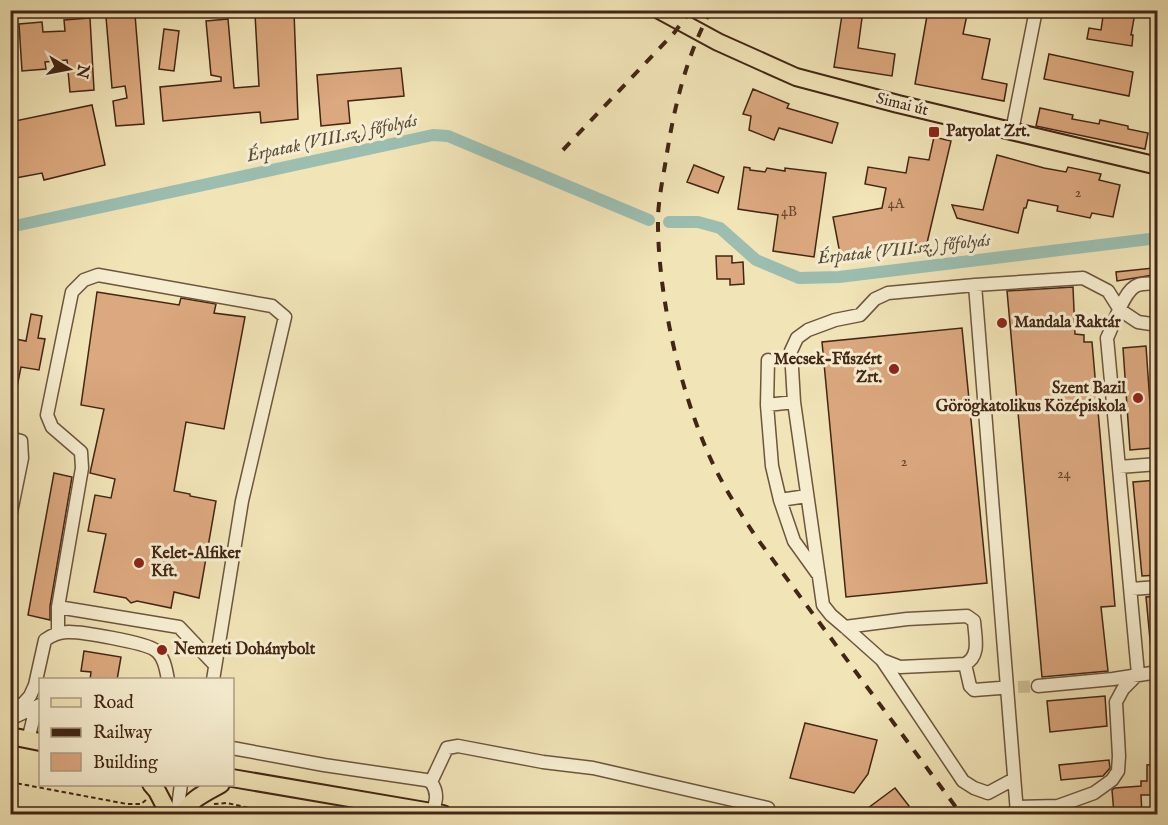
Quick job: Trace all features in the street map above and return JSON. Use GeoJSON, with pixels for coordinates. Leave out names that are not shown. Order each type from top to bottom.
{"type":"FeatureCollection","features":[{"type":"Feature","properties":{"kind":"main road","name":"Simai út"},"geometry":{"type":"LineString","coordinates":[[658,10],[718,42],[796,77],[898,104],[1158,166]]}},
{"type":"Feature","properties":{"kind":"main road"},"geometry":{"type":"LineString","coordinates":[[10,736],[34,741]]}},
{"type":"Feature","properties":{"kind":"main road"},"geometry":{"type":"LineString","coordinates":[[234,778],[436,814]]}},
{"type":"Feature","properties":{"kind":"main road"},"geometry":{"type":"LineString","coordinates":[[183,814],[197,798],[218,786]]}},
{"type":"Feature","properties":{"kind":"main road"},"geometry":{"type":"LineString","coordinates":[[150,792],[157,791],[169,814]]}},
{"type":"Feature","properties":{"kind":"lane"},"geometry":{"type":"LineString","coordinates":[[1012,131],[1036,10]]}},
{"type":"Feature","properties":{"kind":"lane"},"geometry":{"type":"LineString","coordinates":[[58,633],[58,607],[82,468],[81,452],[52,427],[47,415],[72,291],[84,280],[98,275],[272,306],[285,317],[242,501],[213,678]]}},
{"type":"Feature","properties":{"kind":"lane"},"geometry":{"type":"LineString","coordinates":[[1014,779],[988,793],[963,781],[882,660],[831,615],[823,605],[794,402],[791,351],[797,338],[808,330],[835,320],[860,315],[875,299],[888,293],[975,285],[1083,278],[1108,291],[1120,310],[1138,322],[1158,325]]}},
{"type":"Feature","properties":{"kind":"lane"},"geometry":{"type":"LineString","coordinates":[[975,285],[1017,811],[1058,806],[1094,793],[1112,780],[1118,771],[1116,702],[1123,689],[1138,674],[1107,338],[1125,295],[1136,285],[1158,283]]}},
{"type":"Feature","properties":{"kind":"lane"},"geometry":{"type":"LineString","coordinates":[[768,360],[772,466],[780,500],[795,541],[819,577]]}},
{"type":"Feature","properties":{"kind":"lane"},"geometry":{"type":"LineString","coordinates":[[768,405],[794,402]]}},
{"type":"Feature","properties":{"kind":"lane"},"geometry":{"type":"LineString","coordinates":[[10,438],[21,441],[22,458],[10,517]]}},
{"type":"Feature","properties":{"kind":"lane"},"geometry":{"type":"LineString","coordinates":[[1119,466],[1158,464]]}},
{"type":"Feature","properties":{"kind":"lane"},"geometry":{"type":"LineString","coordinates":[[780,500],[807,496]]}},
{"type":"Feature","properties":{"kind":"lane"},"geometry":{"type":"LineString","coordinates":[[1131,589],[1158,587]]}},
{"type":"Feature","properties":{"kind":"lane"},"geometry":{"type":"LineString","coordinates":[[58,607],[178,627],[215,665]]}},
{"type":"Feature","properties":{"kind":"lane"},"geometry":{"type":"LineString","coordinates":[[845,627],[967,616],[974,621],[976,654],[971,661],[965,664],[900,667],[882,660]]}},
{"type":"Feature","properties":{"kind":"lane"},"geometry":{"type":"LineString","coordinates":[[40,678],[45,640],[58,633],[74,632],[145,645],[157,650],[163,660],[168,678]]}},
{"type":"Feature","properties":{"kind":"lane"},"geometry":{"type":"LineString","coordinates":[[965,664],[970,686],[974,690],[1000,688]]}},
{"type":"Feature","properties":{"kind":"lane"},"geometry":{"type":"LineString","coordinates":[[1038,686],[1158,672]]}},
{"type":"Feature","properties":{"kind":"lane"},"geometry":{"type":"LineString","coordinates":[[10,705],[22,705],[38,689]]}},
{"type":"Feature","properties":{"kind":"lane"},"geometry":{"type":"LineString","coordinates":[[10,719],[38,707],[34,741]]}},
{"type":"Feature","properties":{"kind":"lane"},"geometry":{"type":"LineString","coordinates":[[431,782],[447,748],[458,746],[543,762],[593,768],[768,808]]}},
{"type":"Feature","properties":{"kind":"lane"},"geometry":{"type":"LineString","coordinates":[[234,748],[431,782]]}},
{"type":"Feature","properties":{"kind":"lane"},"geometry":{"type":"LineString","coordinates":[[431,782],[437,793],[436,814]]}},
{"type":"Feature","properties":{"kind":"lane"},"geometry":{"type":"LineString","coordinates":[[177,814],[182,786]]}},
{"type":"Feature","properties":{"kind":"path"},"geometry":{"type":"LineString","coordinates":[[10,782],[127,804],[141,804],[150,792]]}},
{"type":"Feature","properties":{"kind":"building"},"geometry":{"type":"Polygon","coordinates":[[[928,10],[968,10],[963,34],[990,39],[982,79],[1007,84],[1004,101],[915,84],[928,10]]]}},
{"type":"Feature","properties":{"kind":"building"},"geometry":{"type":"Polygon","coordinates":[[[1104,10],[1135,13],[1131,35],[1133,35],[1132,46],[1087,39],[1089,28],[1101,30],[1104,10]]]}},
{"type":"Feature","properties":{"kind":"building"},"geometry":{"type":"Polygon","coordinates":[[[294,12],[298,119],[261,123],[260,112],[163,121],[160,87],[221,81],[221,77],[211,75],[206,21],[228,19],[234,88],[259,86],[255,14],[294,12]]]}},
{"type":"Feature","properties":{"kind":"building"},"geometry":{"type":"Polygon","coordinates":[[[135,15],[144,124],[116,126],[113,101],[127,98],[125,86],[112,88],[106,17],[135,15]]]}},
{"type":"Feature","properties":{"kind":"building"},"geometry":{"type":"Polygon","coordinates":[[[842,15],[862,18],[858,48],[895,54],[892,76],[834,67],[842,15]]]}},
{"type":"Feature","properties":{"kind":"building"},"geometry":{"type":"Polygon","coordinates":[[[90,18],[94,90],[70,92],[67,60],[45,62],[46,69],[22,71],[19,24],[42,22],[43,32],[65,31],[64,20],[90,18]]]}},
{"type":"Feature","properties":{"kind":"building"},"geometry":{"type":"Polygon","coordinates":[[[164,29],[179,31],[174,71],[159,69],[164,29]]]}},
{"type":"Feature","properties":{"kind":"building"},"geometry":{"type":"Polygon","coordinates":[[[1049,54],[1133,72],[1129,96],[1044,79],[1049,54]]]}},
{"type":"Feature","properties":{"kind":"building"},"geometry":{"type":"Polygon","coordinates":[[[401,68],[404,96],[348,101],[350,123],[321,126],[317,75],[401,68]]]}},
{"type":"Feature","properties":{"kind":"building"},"geometry":{"type":"Polygon","coordinates":[[[753,89],[789,104],[787,108],[838,123],[832,143],[779,128],[774,140],[749,130],[751,116],[743,114],[753,89]]]}},
{"type":"Feature","properties":{"kind":"building"},"geometry":{"type":"Polygon","coordinates":[[[92,105],[105,165],[44,180],[42,173],[10,179],[10,122],[92,105]]]}},
{"type":"Feature","properties":{"kind":"building"},"geometry":{"type":"Polygon","coordinates":[[[1040,108],[1073,115],[1072,119],[1099,124],[1100,120],[1148,133],[1145,149],[1036,126],[1040,108]]]}},
{"type":"Feature","properties":{"kind":"building"},"geometry":{"type":"Polygon","coordinates":[[[934,137],[951,141],[927,243],[841,259],[833,217],[882,208],[886,188],[865,184],[868,167],[906,173],[909,157],[929,160],[934,137]]]}},
{"type":"Feature","properties":{"kind":"building"},"geometry":{"type":"Polygon","coordinates":[[[997,155],[1044,168],[1066,172],[1068,167],[1101,174],[1099,180],[1120,185],[1113,217],[1092,213],[1090,218],[1057,211],[1058,206],[1028,200],[1018,233],[957,218],[952,205],[983,210],[997,155]]]}},
{"type":"Feature","properties":{"kind":"building"},"geometry":{"type":"Polygon","coordinates":[[[694,165],[724,177],[718,193],[687,182],[694,165]]]}},
{"type":"Feature","properties":{"kind":"building"},"geometry":{"type":"Polygon","coordinates":[[[744,167],[765,172],[767,168],[785,171],[785,168],[826,173],[814,257],[773,251],[778,215],[738,209],[744,167]]]}},
{"type":"Feature","properties":{"kind":"building"},"geometry":{"type":"Polygon","coordinates":[[[716,256],[732,256],[732,263],[743,262],[744,284],[730,285],[730,279],[717,279],[716,256]]]}},
{"type":"Feature","properties":{"kind":"building"},"geometry":{"type":"Polygon","coordinates":[[[1153,268],[1153,275],[1117,281],[1116,272],[1153,268]]]}},
{"type":"Feature","properties":{"kind":"building"},"geometry":{"type":"Polygon","coordinates":[[[1073,287],[1075,334],[1084,335],[1084,342],[1092,342],[1115,606],[1101,607],[1108,671],[1042,677],[1007,291],[1073,287]]]}},
{"type":"Feature","properties":{"kind":"building"},"geometry":{"type":"Polygon","coordinates":[[[97,292],[179,305],[181,298],[216,304],[214,313],[245,317],[224,429],[186,422],[174,491],[216,501],[199,598],[174,592],[171,608],[137,601],[131,603],[126,598],[94,592],[106,534],[88,531],[95,495],[111,498],[115,479],[90,473],[104,409],[81,405],[97,292]]]}},
{"type":"Feature","properties":{"kind":"building"},"geometry":{"type":"Polygon","coordinates":[[[31,314],[42,316],[38,338],[45,339],[39,370],[21,367],[15,397],[10,397],[10,338],[26,341],[31,314]]]}},
{"type":"Feature","properties":{"kind":"building"},"geometry":{"type":"Polygon","coordinates":[[[962,328],[987,583],[846,597],[822,342],[962,328]]]}},
{"type":"Feature","properties":{"kind":"building","name":"Szent Bazil Görögkatolikus Középiskola"},"geometry":{"type":"Polygon","coordinates":[[[1146,346],[1153,448],[1130,450],[1123,348],[1146,346]]]}},
{"type":"Feature","properties":{"kind":"building"},"geometry":{"type":"Polygon","coordinates":[[[54,473],[72,477],[50,606],[50,620],[28,615],[54,473]]]}},
{"type":"Feature","properties":{"kind":"building"},"geometry":{"type":"Polygon","coordinates":[[[1158,480],[1158,575],[1142,576],[1133,482],[1158,480]]]}},
{"type":"Feature","properties":{"kind":"building"},"geometry":{"type":"Polygon","coordinates":[[[1158,596],[1158,650],[1151,650],[1146,597],[1158,596]]]}},
{"type":"Feature","properties":{"kind":"building"},"geometry":{"type":"Polygon","coordinates":[[[84,651],[121,657],[117,678],[90,678],[91,672],[81,671],[84,651]]]}},
{"type":"Feature","properties":{"kind":"building"},"geometry":{"type":"Polygon","coordinates":[[[1105,696],[1107,726],[1050,732],[1047,701],[1105,696]]]}},
{"type":"Feature","properties":{"kind":"building"},"geometry":{"type":"Polygon","coordinates":[[[805,723],[877,740],[868,774],[854,793],[790,778],[805,723]]]}},
{"type":"Feature","properties":{"kind":"building"},"geometry":{"type":"Polygon","coordinates":[[[1109,760],[1110,768],[1103,776],[1061,780],[1059,765],[1109,760]]]}},
{"type":"Feature","properties":{"kind":"building"},"geometry":{"type":"Polygon","coordinates":[[[1158,764],[1158,795],[1141,795],[1142,814],[1114,814],[1112,790],[1141,786],[1141,781],[1147,781],[1147,765],[1158,764]]]}},
{"type":"Feature","properties":{"kind":"building"},"geometry":{"type":"Polygon","coordinates":[[[895,788],[909,806],[908,814],[860,814],[895,788]]]}},
{"type":"Feature","properties":{"kind":"waterway","name":"Érpatak (VIII.sz.) főfolyás"},"geometry":{"type":"LineString","coordinates":[[10,227],[433,135],[448,136],[649,220]]}},
{"type":"Feature","properties":{"kind":"waterway","name":"Érpatak (VIII.sz.) főfolyás"},"geometry":{"type":"LineString","coordinates":[[669,222],[698,222],[720,228],[756,260],[799,278],[839,277],[1158,238]]}},
{"type":"Feature","properties":{"kind":"tunnel"},"geometry":{"type":"LineString","coordinates":[[1000,688],[1038,686]]}},
{"type":"Feature","properties":{"kind":"railway"},"geometry":{"type":"LineString","coordinates":[[563,150],[674,33],[691,10]]}},
{"type":"Feature","properties":{"kind":"railway"},"geometry":{"type":"LineString","coordinates":[[711,10],[695,44],[678,98],[660,192],[658,216],[665,303],[686,392],[716,470],[756,537],[961,814]]}},
{"type":"Feature","properties":{"kind":"place","name":"Patyolat Zrt."},"geometry":{"type":"Point","coordinates":[934,132]}},
{"type":"Feature","properties":{"kind":"place","name":"Mandala Raktár"},"geometry":{"type":"Point","coordinates":[1002,323]}},
{"type":"Feature","properties":{"kind":"place","name":"Mecsek-Fűszért Zrt."},"geometry":{"type":"Point","coordinates":[894,369]}},
{"type":"Feature","properties":{"kind":"place","name":"Szent Bazil Görögkatolikus Középiskola"},"geometry":{"type":"Point","coordinates":[1138,398]}},
{"type":"Feature","properties":{"kind":"place","name":"Kelet-Alfiker Kft."},"geometry":{"type":"Point","coordinates":[139,563]}},
{"type":"Feature","properties":{"kind":"place","name":"Nemzeti Dohánybolt"},"geometry":{"type":"Point","coordinates":[162,650]}}]}
